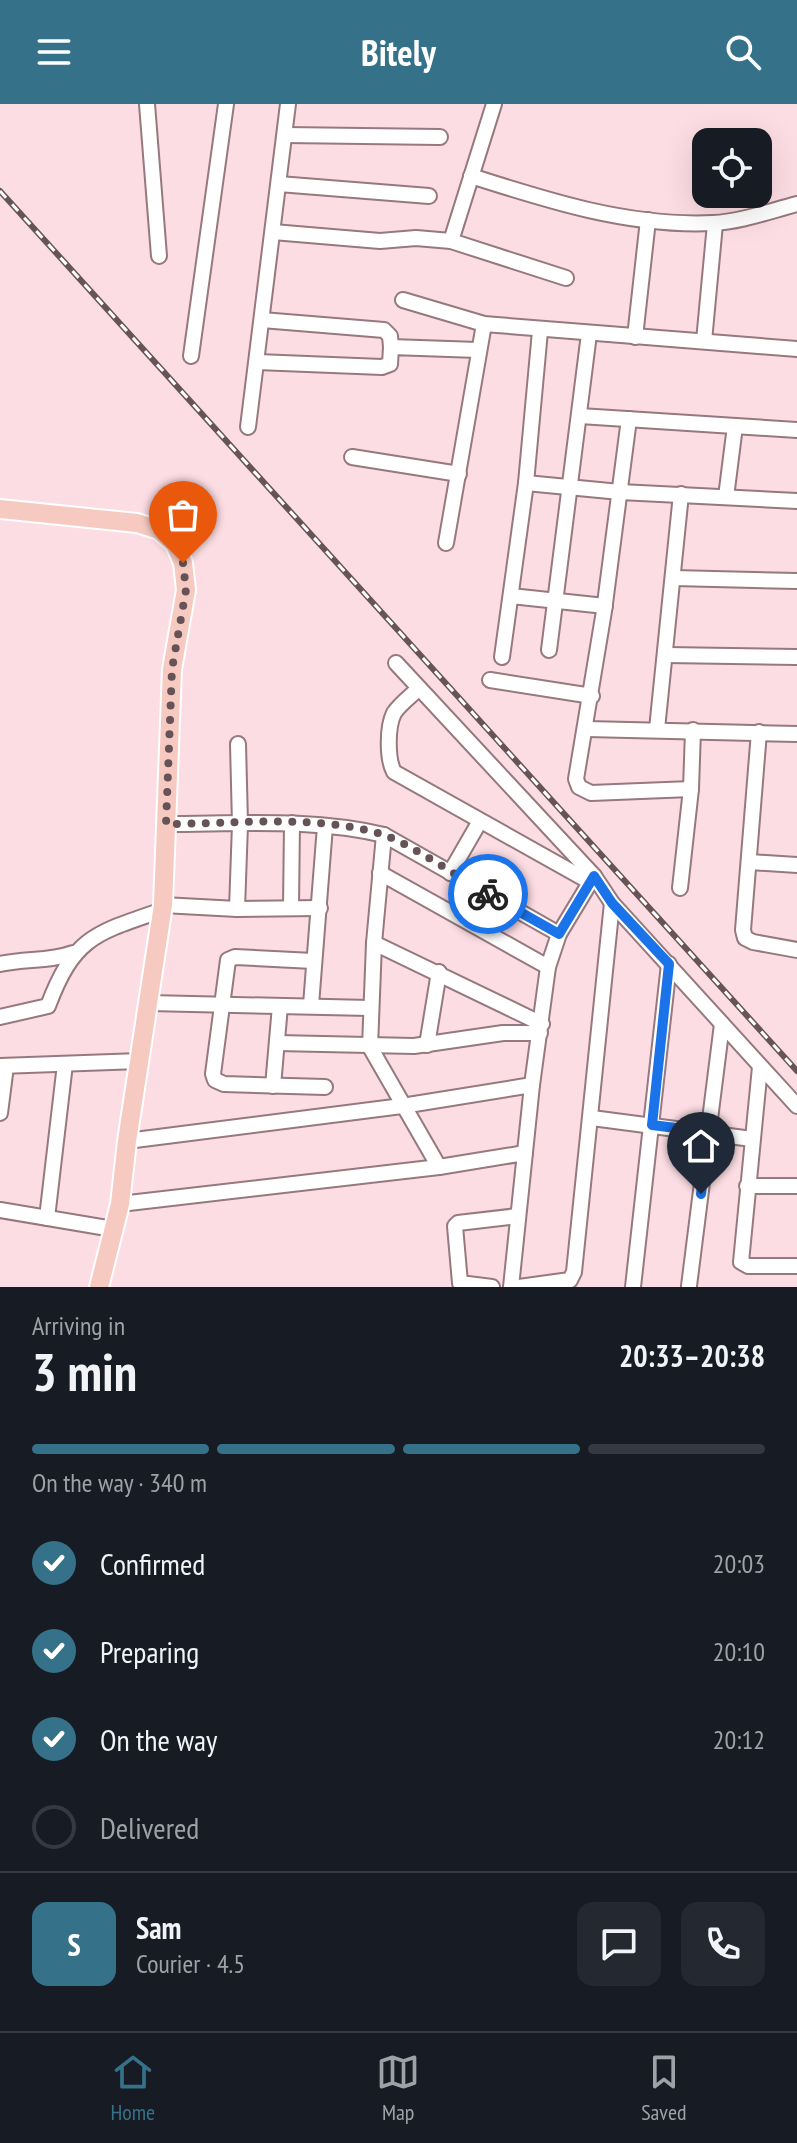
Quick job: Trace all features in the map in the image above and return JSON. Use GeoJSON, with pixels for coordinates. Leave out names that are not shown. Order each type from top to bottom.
{"type":"FeatureCollection","features":[{"type":"Feature","properties":{"kind":"main road"},"geometry":{"type":"LineString","coordinates":[[0,509],[137,523],[159,530],[175,544],[183,563],[186,590],[172,669],[163,908],[120,1204],[99,1287]]}},
{"type":"Feature","properties":{"kind":"street"},"geometry":{"type":"LineString","coordinates":[[147,104],[159,256]]}},
{"type":"Feature","properties":{"kind":"street"},"geometry":{"type":"LineString","coordinates":[[191,356],[226,104]]}},
{"type":"Feature","properties":{"kind":"street"},"geometry":{"type":"LineString","coordinates":[[248,427],[288,104]]}},
{"type":"Feature","properties":{"kind":"street"},"geometry":{"type":"LineString","coordinates":[[451,241],[494,104]]}},
{"type":"Feature","properties":{"kind":"street"},"geometry":{"type":"LineString","coordinates":[[285,135],[440,137]]}},
{"type":"Feature","properties":{"kind":"street"},"geometry":{"type":"LineString","coordinates":[[471,176],[570,207],[648,220],[715,224],[797,205]]}},
{"type":"Feature","properties":{"kind":"street"},"geometry":{"type":"LineString","coordinates":[[279,184],[429,196]]}},
{"type":"Feature","properties":{"kind":"street"},"geometry":{"type":"LineString","coordinates":[[635,337],[648,220]]}},
{"type":"Feature","properties":{"kind":"street"},"geometry":{"type":"LineString","coordinates":[[704,341],[715,224]]}},
{"type":"Feature","properties":{"kind":"street"},"geometry":{"type":"LineString","coordinates":[[273,232],[380,241],[416,238],[451,241],[566,278]]}},
{"type":"Feature","properties":{"kind":"street"},"geometry":{"type":"LineString","coordinates":[[403,300],[484,324],[540,331],[797,349]]}},
{"type":"Feature","properties":{"kind":"street"},"geometry":{"type":"LineString","coordinates":[[257,362],[382,367],[390,364],[390,336],[384,330],[262,320]]}},
{"type":"Feature","properties":{"kind":"street"},"geometry":{"type":"LineString","coordinates":[[446,543],[484,324]]}},
{"type":"Feature","properties":{"kind":"street"},"geometry":{"type":"LineString","coordinates":[[502,657],[526,483],[540,331]]}},
{"type":"Feature","properties":{"kind":"street"},"geometry":{"type":"LineString","coordinates":[[549,650],[589,334]]}},
{"type":"Feature","properties":{"kind":"street"},"geometry":{"type":"LineString","coordinates":[[391,347],[478,350]]}},
{"type":"Feature","properties":{"kind":"street"},"geometry":{"type":"LineString","coordinates":[[580,416],[797,430]]}},
{"type":"Feature","properties":{"kind":"street"},"geometry":{"type":"LineString","coordinates":[[629,419],[592,696],[576,779],[579,787],[591,793],[609,795],[691,789]]}},
{"type":"Feature","properties":{"kind":"street"},"geometry":{"type":"LineString","coordinates":[[726,497],[735,426]]}},
{"type":"Feature","properties":{"kind":"street"},"geometry":{"type":"LineString","coordinates":[[352,457],[459,474]]}},
{"type":"Feature","properties":{"kind":"street"},"geometry":{"type":"LineString","coordinates":[[526,483],[620,492],[797,501]]}},
{"type":"Feature","properties":{"kind":"street"},"geometry":{"type":"LineString","coordinates":[[657,729],[681,494]]}},
{"type":"Feature","properties":{"kind":"street"},"geometry":{"type":"LineString","coordinates":[[674,578],[797,581]]}},
{"type":"Feature","properties":{"kind":"street"},"geometry":{"type":"LineString","coordinates":[[511,596],[605,606]]}},
{"type":"Feature","properties":{"kind":"street"},"geometry":{"type":"LineString","coordinates":[[666,655],[797,657]]}},
{"type":"Feature","properties":{"kind":"street"},"geometry":{"type":"LineString","coordinates":[[396,663],[797,1106]]}},
{"type":"Feature","properties":{"kind":"street"},"geometry":{"type":"LineString","coordinates":[[490,680],[592,696]]}},
{"type":"Feature","properties":{"kind":"street"},"geometry":{"type":"LineString","coordinates":[[418,689],[394,714],[390,764],[394,772],[592,879]]}},
{"type":"Feature","properties":{"kind":"street"},"geometry":{"type":"LineString","coordinates":[[587,729],[797,734]]}},
{"type":"Feature","properties":{"kind":"street"},"geometry":{"type":"LineString","coordinates":[[680,888],[691,789],[693,730]]}},
{"type":"Feature","properties":{"kind":"street"},"geometry":{"type":"LineString","coordinates":[[759,732],[743,930],[745,938],[797,950]]}},
{"type":"Feature","properties":{"kind":"street"},"geometry":{"type":"LineString","coordinates":[[237,909],[240,824],[238,744]]}},
{"type":"Feature","properties":{"kind":"street"},"geometry":{"type":"LineString","coordinates":[[450,873],[480,821]]}},
{"type":"Feature","properties":{"kind":"street"},"geometry":{"type":"LineString","coordinates":[[166,824],[292,823],[384,835],[559,934]]}},
{"type":"Feature","properties":{"kind":"street"},"geometry":{"type":"LineString","coordinates":[[291,907],[292,823]]}},
{"type":"Feature","properties":{"kind":"street"},"geometry":{"type":"LineString","coordinates":[[311,1005],[325,826]]}},
{"type":"Feature","properties":{"kind":"street"},"geometry":{"type":"LineString","coordinates":[[384,835],[374,943],[370,1047],[439,1167]]}},
{"type":"Feature","properties":{"kind":"street"},"geometry":{"type":"LineString","coordinates":[[750,862],[797,865]]}},
{"type":"Feature","properties":{"kind":"street"},"geometry":{"type":"LineString","coordinates":[[380,873],[548,967]]}},
{"type":"Feature","properties":{"kind":"street"},"geometry":{"type":"LineString","coordinates":[[511,1287],[548,967],[559,934],[592,879]]}},
{"type":"Feature","properties":{"kind":"street"},"geometry":{"type":"LineString","coordinates":[[519,1287],[563,1283],[570,1280],[574,1272],[612,903]]}},
{"type":"Feature","properties":{"kind":"street"},"geometry":{"type":"LineString","coordinates":[[0,1017],[48,1006],[60,973],[73,953],[89,939],[163,908],[320,908]]}},
{"type":"Feature","properties":{"kind":"street"},"geometry":{"type":"LineString","coordinates":[[374,943],[439,972],[541,1028]]}},
{"type":"Feature","properties":{"kind":"street"},"geometry":{"type":"LineString","coordinates":[[0,964],[35,957],[52,961],[73,953]]}},
{"type":"Feature","properties":{"kind":"street"},"geometry":{"type":"LineString","coordinates":[[313,961],[230,958],[213,1074],[215,1080],[224,1084],[325,1087]]}},
{"type":"Feature","properties":{"kind":"street"},"geometry":{"type":"LineString","coordinates":[[633,1287],[669,964]]}},
{"type":"Feature","properties":{"kind":"street"},"geometry":{"type":"LineString","coordinates":[[427,1045],[439,972]]}},
{"type":"Feature","properties":{"kind":"street"},"geometry":{"type":"LineString","coordinates":[[149,1003],[370,1008]]}},
{"type":"Feature","properties":{"kind":"street"},"geometry":{"type":"LineString","coordinates":[[273,1086],[280,1006]]}},
{"type":"Feature","properties":{"kind":"street"},"geometry":{"type":"LineString","coordinates":[[689,1286],[722,1024]]}},
{"type":"Feature","properties":{"kind":"street"},"geometry":{"type":"LineString","coordinates":[[277,1043],[370,1047],[427,1045],[541,1028]]}},
{"type":"Feature","properties":{"kind":"street"},"geometry":{"type":"LineString","coordinates":[[0,1113],[3,1066],[140,1061]]}},
{"type":"Feature","properties":{"kind":"street"},"geometry":{"type":"LineString","coordinates":[[47,1218],[65,1064]]}},
{"type":"Feature","properties":{"kind":"street"},"geometry":{"type":"LineString","coordinates":[[760,1067],[741,1262],[748,1266],[797,1266]]}},
{"type":"Feature","properties":{"kind":"street"},"geometry":{"type":"LineString","coordinates":[[127,1141],[402,1106],[532,1085]]}},
{"type":"Feature","properties":{"kind":"street"},"geometry":{"type":"LineString","coordinates":[[592,1118],[752,1139]]}},
{"type":"Feature","properties":{"kind":"street"},"geometry":{"type":"LineString","coordinates":[[120,1204],[439,1167],[525,1153]]}},
{"type":"Feature","properties":{"kind":"street"},"geometry":{"type":"LineString","coordinates":[[747,1186],[797,1186]]}},
{"type":"Feature","properties":{"kind":"street"},"geometry":{"type":"LineString","coordinates":[[0,1210],[113,1229]]}},
{"type":"Feature","properties":{"kind":"street"},"geometry":{"type":"LineString","coordinates":[[492,1287],[460,1283],[455,1226],[458,1223],[518,1216]]}},
{"type":"Feature","properties":{"kind":"railway"},"geometry":{"type":"LineString","coordinates":[[0,191],[797,1071]]}},
{"type":"Feature","properties":{"kind":"way so far"},"geometry":{"type":"LineString","coordinates":[[183,563],[186,590],[172,669],[166,824],[292,823],[352,827],[384,835],[488,894]]}},
{"type":"Feature","properties":{"kind":"route"},"geometry":{"type":"LineString","coordinates":[[488,894],[559,934],[594,876],[612,903],[669,964],[652,1125],[708,1132],[701,1194]]}}]}
